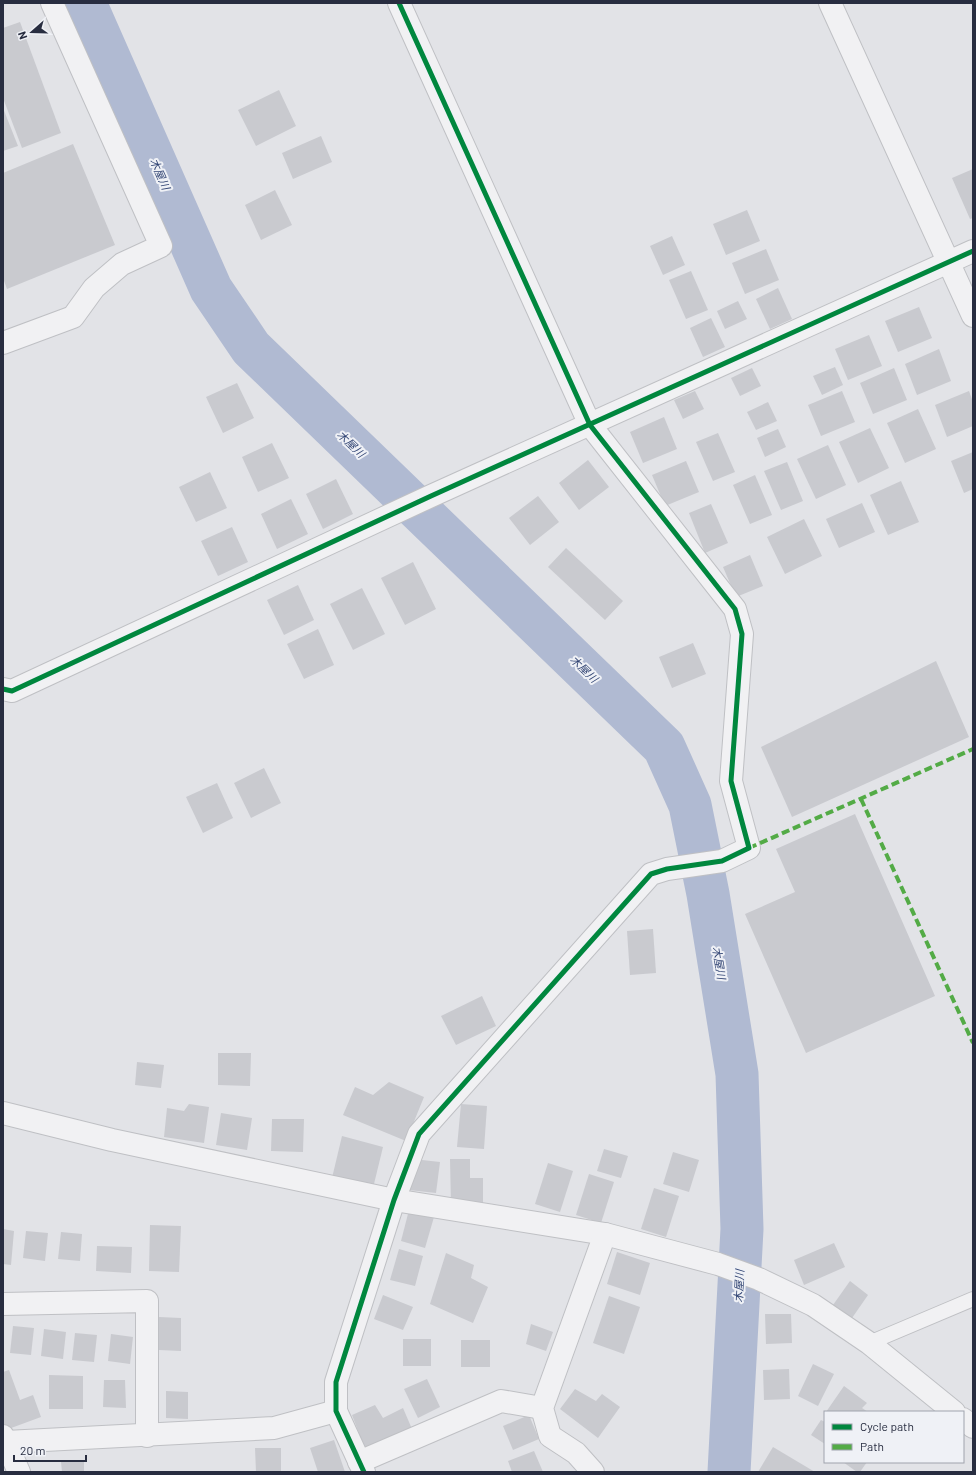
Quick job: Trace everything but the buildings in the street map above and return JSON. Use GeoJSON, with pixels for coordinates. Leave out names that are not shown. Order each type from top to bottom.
{"type":"FeatureCollection","features":[{"type":"Feature","properties":{"kind":"street"},"geometry":{"type":"LineString","coordinates":[[3,343],[73,317],[94,288],[122,264],[161,246],[52,3]]}},
{"type":"Feature","properties":{"kind":"street"},"geometry":{"type":"LineString","coordinates":[[399,3],[590,425],[735,609],[742,634],[731,781],[749,848],[722,861],[668,869],[651,874],[419,1134],[394,1200],[336,1382],[336,1411],[362,1467],[501,1401],[542,1408]]}},
{"type":"Feature","properties":{"kind":"street"},"geometry":{"type":"LineString","coordinates":[[830,3],[973,316]]}},
{"type":"Feature","properties":{"kind":"street"},"geometry":{"type":"LineString","coordinates":[[3,689],[12,691],[431,496],[973,251]]}},
{"type":"Feature","properties":{"kind":"street"},"geometry":{"type":"LineString","coordinates":[[3,1113],[112,1140],[394,1200],[605,1234],[718,1264],[759,1279],[813,1305],[869,1344],[953,1411]]}},
{"type":"Feature","properties":{"kind":"street"},"geometry":{"type":"LineString","coordinates":[[593,1472],[576,1454],[550,1436],[542,1408],[605,1234]]}},
{"type":"Feature","properties":{"kind":"street"},"geometry":{"type":"LineString","coordinates":[[3,1304],[147,1301],[147,1436]]}},
{"type":"Feature","properties":{"kind":"street"},"geometry":{"type":"LineString","coordinates":[[19,1472],[5,1439],[147,1436],[274,1428],[336,1411]]}},
{"type":"Feature","properties":{"kind":"street"},"geometry":{"type":"LineString","coordinates":[[964,1420],[973,1427]]}},
{"type":"Feature","properties":{"kind":"lane"},"geometry":{"type":"LineString","coordinates":[[869,1344],[973,1299]]}},
{"type":"Feature","properties":{"kind":"waterway","name":"木屋川"},"geometry":{"type":"LineString","coordinates":[[85,3],[211,289],[251,348],[664,747],[690,805],[708,894],[737,1074],[742,1229],[729,1472]]}},
{"type":"Feature","properties":{"kind":"marked path"},"geometry":{"type":"LineString","coordinates":[[749,848],[973,749]]}},
{"type":"Feature","properties":{"kind":"marked path"},"geometry":{"type":"LineString","coordinates":[[861,799],[973,1043]]}},
{"type":"Feature","properties":{"kind":"cycle path"},"geometry":{"type":"LineString","coordinates":[[364,1472],[336,1411],[336,1382],[394,1200],[419,1134],[651,874],[667,869],[722,861],[749,848],[731,781],[742,634],[735,609],[590,425],[399,3]]}},
{"type":"Feature","properties":{"kind":"cycle path"},"geometry":{"type":"LineString","coordinates":[[3,689],[12,691],[431,496],[973,251]]}}]}
